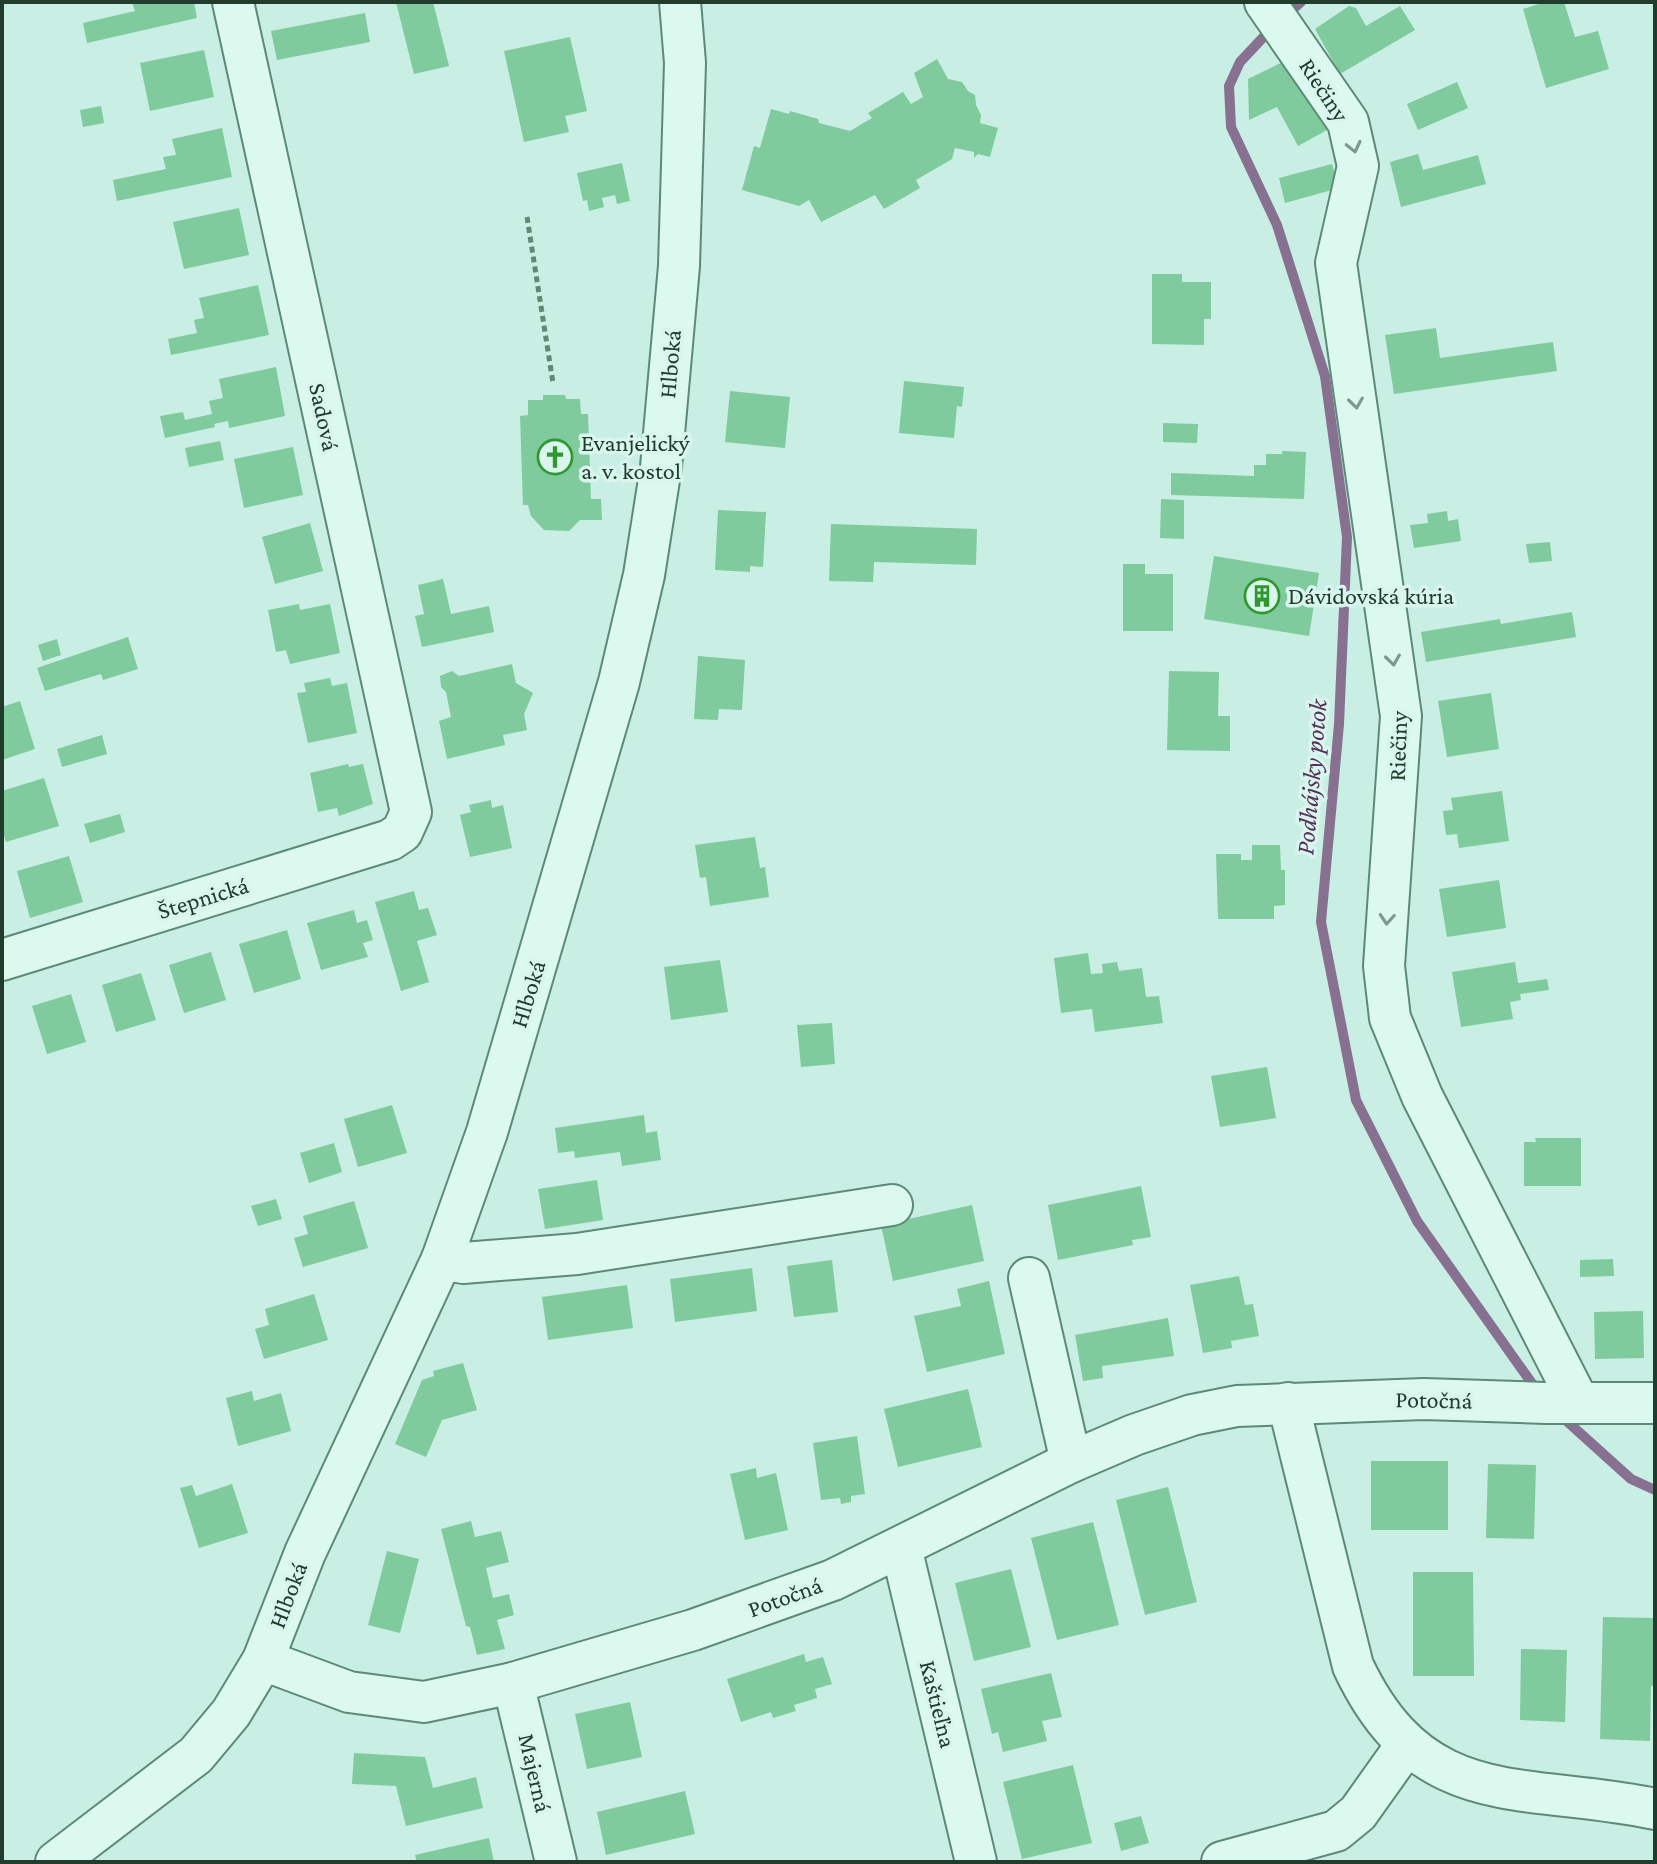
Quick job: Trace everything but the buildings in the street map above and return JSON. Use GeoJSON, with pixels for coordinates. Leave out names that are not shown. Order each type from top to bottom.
{"type":"FeatureCollection","features":[{"type":"Feature","properties":{"kind":"street","name":"Sadová"},"geometry":{"type":"LineString","coordinates":[[233,2],[411,812],[402,832]]}},
{"type":"Feature","properties":{"kind":"street","name":"Hlboká"},"geometry":{"type":"LineString","coordinates":[[56,1862],[196,1755],[231,1713],[263,1660],[305,1553],[442,1259],[487,1132],[619,682],[644,575],[661,467],[679,266],[685,63],[680,2]]}},
{"type":"Feature","properties":{"kind":"street","name":"Riečiny"},"geometry":{"type":"LineString","coordinates":[[1275,16],[1348,122],[1358,166],[1336,263],[1401,716],[1384,966],[1390,1018],[1422,1096],[1579,1403]]}},
{"type":"Feature","properties":{"kind":"street","name":"Štepnická"},"geometry":{"type":"LineString","coordinates":[[2,960],[390,840],[402,832]]}},
{"type":"Feature","properties":{"kind":"street"},"geometry":{"type":"LineString","coordinates":[[442,1259],[463,1263],[577,1254],[892,1205]]}},
{"type":"Feature","properties":{"kind":"street"},"geometry":{"type":"LineString","coordinates":[[1029,1278],[1071,1462]]}},
{"type":"Feature","properties":{"kind":"street","name":"Potočná"},"geometry":{"type":"LineString","coordinates":[[263,1660],[349,1692],[424,1702],[513,1683],[707,1625],[833,1580],[1071,1462],[1192,1415],[1237,1406],[1288,1403],[1424,1399],[1579,1403]]}},
{"type":"Feature","properties":{"kind":"street"},"geometry":{"type":"LineString","coordinates":[[1288,1403],[1353,1666],[1367,1696],[1385,1722],[1407,1744],[1433,1763],[1467,1779],[1510,1791],[1655,1809]]}},
{"type":"Feature","properties":{"kind":"street"},"geometry":{"type":"LineString","coordinates":[[1579,1403],[1655,1403]]}},
{"type":"Feature","properties":{"kind":"street","name":"Kaštieľna"},"geometry":{"type":"LineString","coordinates":[[901,1547],[976,1862]]}},
{"type":"Feature","properties":{"kind":"street","name":"Majerná"},"geometry":{"type":"LineString","coordinates":[[513,1683],[556,1862]]}},
{"type":"Feature","properties":{"kind":"street"},"geometry":{"type":"LineString","coordinates":[[1222,1862],[1336,1831],[1358,1813],[1407,1744]]}},
{"type":"Feature","properties":{"kind":"path"},"geometry":{"type":"LineString","coordinates":[[527,217],[553,383]]}},
{"type":"Feature","properties":{"kind":"waterway","name":"Podhájsky potok"},"geometry":{"type":"LineString","coordinates":[[1284,17],[1301,2]]}},
{"type":"Feature","properties":{"kind":"waterway","name":"Podhájsky potok"},"geometry":{"type":"LineString","coordinates":[[1272,28],[1240,62],[1229,86],[1231,127],[1277,225],[1325,376],[1347,537],[1339,724],[1321,922],[1356,1100],[1417,1221],[1538,1392]]}},
{"type":"Feature","properties":{"kind":"waterway","name":"Podhájsky potok"},"geometry":{"type":"LineString","coordinates":[[1560,1415],[1631,1479],[1655,1490]]}},
{"type":"Feature","properties":{"kind":"place","name":"Evanjelický a. v. kostol"},"geometry":{"type":"Point","coordinates":[555,457]}},
{"type":"Feature","properties":{"kind":"place","name":"Dávidovská kúria"},"geometry":{"type":"Point","coordinates":[1262,596]}}]}
